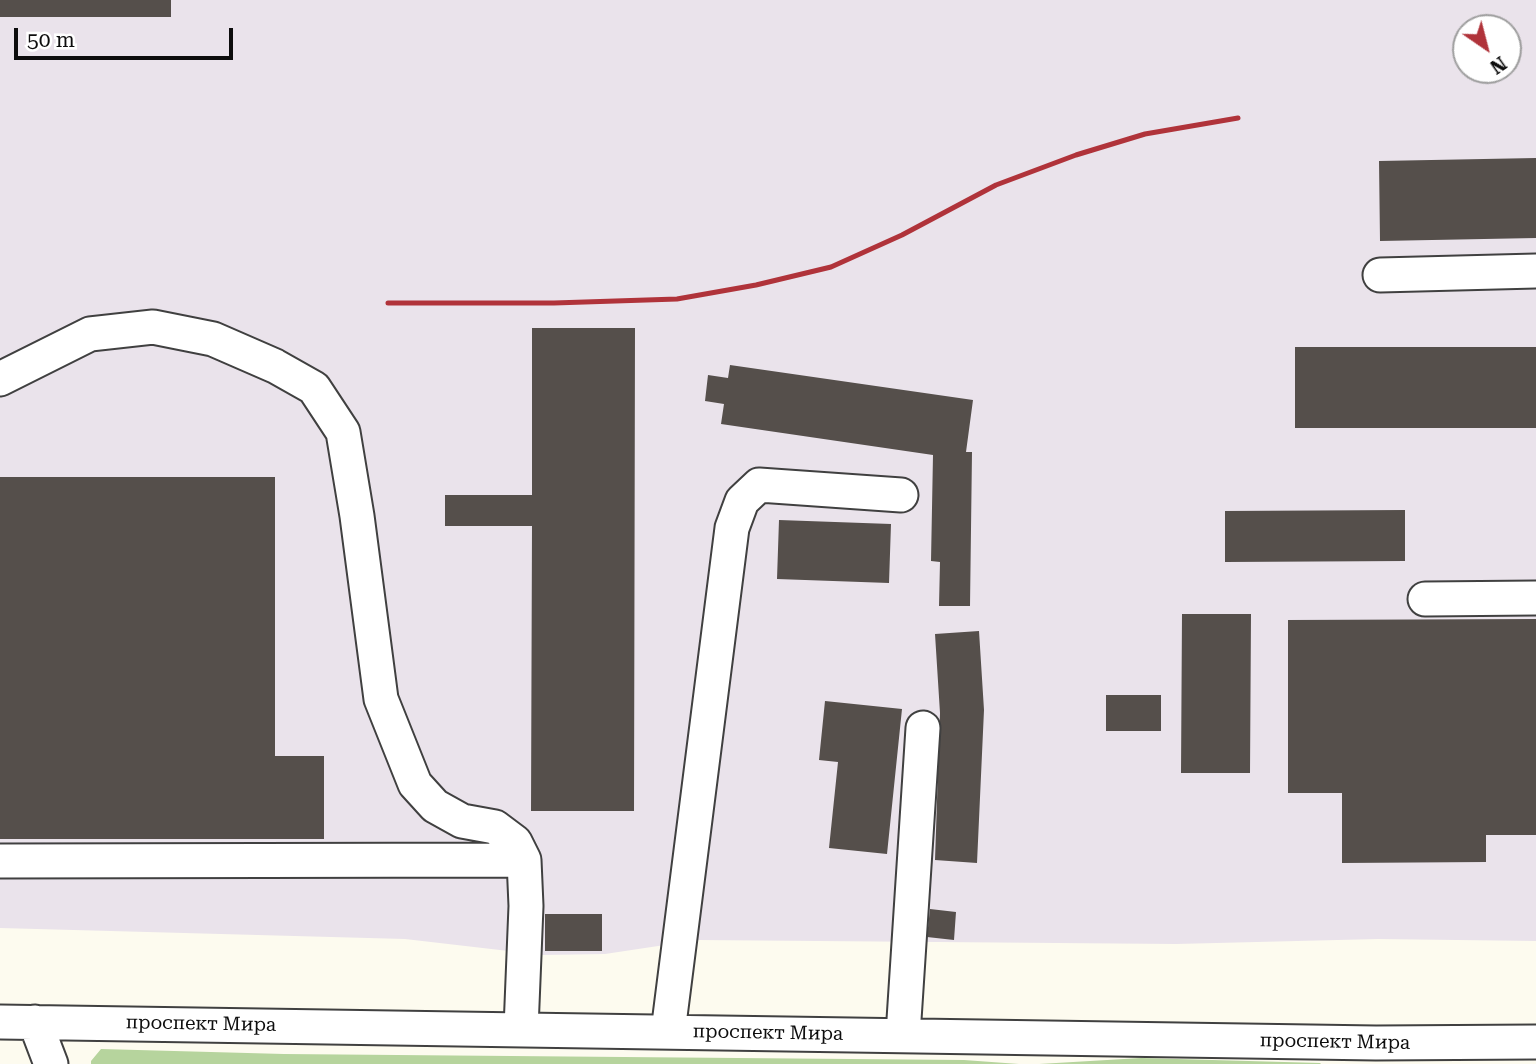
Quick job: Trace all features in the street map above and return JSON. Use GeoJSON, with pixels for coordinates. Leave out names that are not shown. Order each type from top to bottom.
{"type":"FeatureCollection","features":[{"type":"Feature","properties":{"kind":"street"},"geometry":{"type":"LineString","coordinates":[[1380,275],[1536,271]]}},
{"type":"Feature","properties":{"kind":"street"},"geometry":{"type":"LineString","coordinates":[[0,379],[90,334],[153,327],[213,339],[275,366],[314,388],[343,432],[358,516],[381,699],[415,784],[435,806],[462,821],[495,827],[515,842],[523,860],[526,906],[521,1029]]}},
{"type":"Feature","properties":{"kind":"street"},"geometry":{"type":"LineString","coordinates":[[668,1032],[732,528],[742,501],[759,485],[901,495]]}},
{"type":"Feature","properties":{"kind":"street"},"geometry":{"type":"LineString","coordinates":[[1425,599],[1536,598]]}},
{"type":"Feature","properties":{"kind":"street"},"geometry":{"type":"LineString","coordinates":[[903,1035],[923,727]]}},
{"type":"Feature","properties":{"kind":"street"},"geometry":{"type":"LineString","coordinates":[[0,861],[523,860]]}},
{"type":"Feature","properties":{"kind":"street","name":"проспект Мира"},"geometry":{"type":"LineString","coordinates":[[0,1022],[903,1035],[1376,1053],[1536,1042]]}},
{"type":"Feature","properties":{"kind":"street"},"geometry":{"type":"LineString","coordinates":[[34,1022],[51,1064]]}},
{"type":"Feature","properties":{"kind":"shaded area"},"geometry":{"type":"Polygon","coordinates":[[[0,0],[1536,0],[1536,941],[1378,939],[1176,944],[698,940],[605,954],[543,955],[405,939],[0,928],[0,0]]]}},
{"type":"Feature","properties":{"kind":"green space"},"geometry":{"type":"Polygon","coordinates":[[[101,1049],[284,1054],[964,1060],[1019,1064],[91,1064],[101,1049]]]}},
{"type":"Feature","properties":{"kind":"green space"},"geometry":{"type":"Polygon","coordinates":[[[1141,1058],[1320,1063],[1321,1064],[1039,1064],[1141,1058]]]}},
{"type":"Feature","properties":{"kind":"building"},"geometry":{"type":"Polygon","coordinates":[[[0,0],[171,0],[171,17],[0,17],[0,0]]]}},
{"type":"Feature","properties":{"kind":"building"},"geometry":{"type":"Polygon","coordinates":[[[1536,158],[1536,238],[1380,241],[1379,161],[1536,158]]]}},
{"type":"Feature","properties":{"kind":"building"},"geometry":{"type":"Polygon","coordinates":[[[532,328],[635,328],[634,811],[531,811],[532,526],[445,526],[445,495],[532,495],[532,328]]]}},
{"type":"Feature","properties":{"kind":"building"},"geometry":{"type":"Polygon","coordinates":[[[1295,347],[1536,347],[1536,428],[1295,428],[1295,347]]]}},
{"type":"Feature","properties":{"kind":"building"},"geometry":{"type":"Polygon","coordinates":[[[730,365],[973,400],[966,452],[972,452],[970,606],[939,606],[940,562],[931,561],[933,455],[721,424],[724,404],[705,401],[708,375],[728,378],[730,365]]]}},
{"type":"Feature","properties":{"kind":"building"},"geometry":{"type":"Polygon","coordinates":[[[0,477],[275,477],[275,756],[324,756],[324,839],[0,839],[0,477]]]}},
{"type":"Feature","properties":{"kind":"building"},"geometry":{"type":"Polygon","coordinates":[[[1405,510],[1405,561],[1225,562],[1225,511],[1405,510]]]}},
{"type":"Feature","properties":{"kind":"building"},"geometry":{"type":"Polygon","coordinates":[[[779,520],[891,524],[889,583],[777,579],[779,520]]]}},
{"type":"Feature","properties":{"kind":"building"},"geometry":{"type":"Polygon","coordinates":[[[1182,614],[1251,614],[1250,773],[1181,773],[1182,614]]]}},
{"type":"Feature","properties":{"kind":"building"},"geometry":{"type":"Polygon","coordinates":[[[1536,619],[1536,835],[1486,835],[1486,862],[1342,863],[1342,793],[1288,793],[1288,620],[1536,619]]]}},
{"type":"Feature","properties":{"kind":"building"},"geometry":{"type":"Polygon","coordinates":[[[979,631],[984,710],[977,863],[935,860],[940,713],[935,634],[979,631]]]}},
{"type":"Feature","properties":{"kind":"building"},"geometry":{"type":"Polygon","coordinates":[[[1106,695],[1161,695],[1161,731],[1106,731],[1106,695]]]}},
{"type":"Feature","properties":{"kind":"building"},"geometry":{"type":"Polygon","coordinates":[[[825,701],[902,709],[887,854],[829,848],[838,762],[819,760],[825,701]]]}},
{"type":"Feature","properties":{"kind":"building"},"geometry":{"type":"Polygon","coordinates":[[[930,909],[956,912],[954,940],[927,937],[930,909]]]}},
{"type":"Feature","properties":{"kind":"building"},"geometry":{"type":"Polygon","coordinates":[[[545,914],[602,914],[602,951],[545,951],[545,914]]]}},
{"type":"Feature","properties":{"kind":"railway"},"geometry":{"type":"LineString","coordinates":[[388,303],[554,303],[677,299],[756,285],[831,267],[902,235],[996,185],[1076,155],[1145,134],[1238,118]]}}]}
